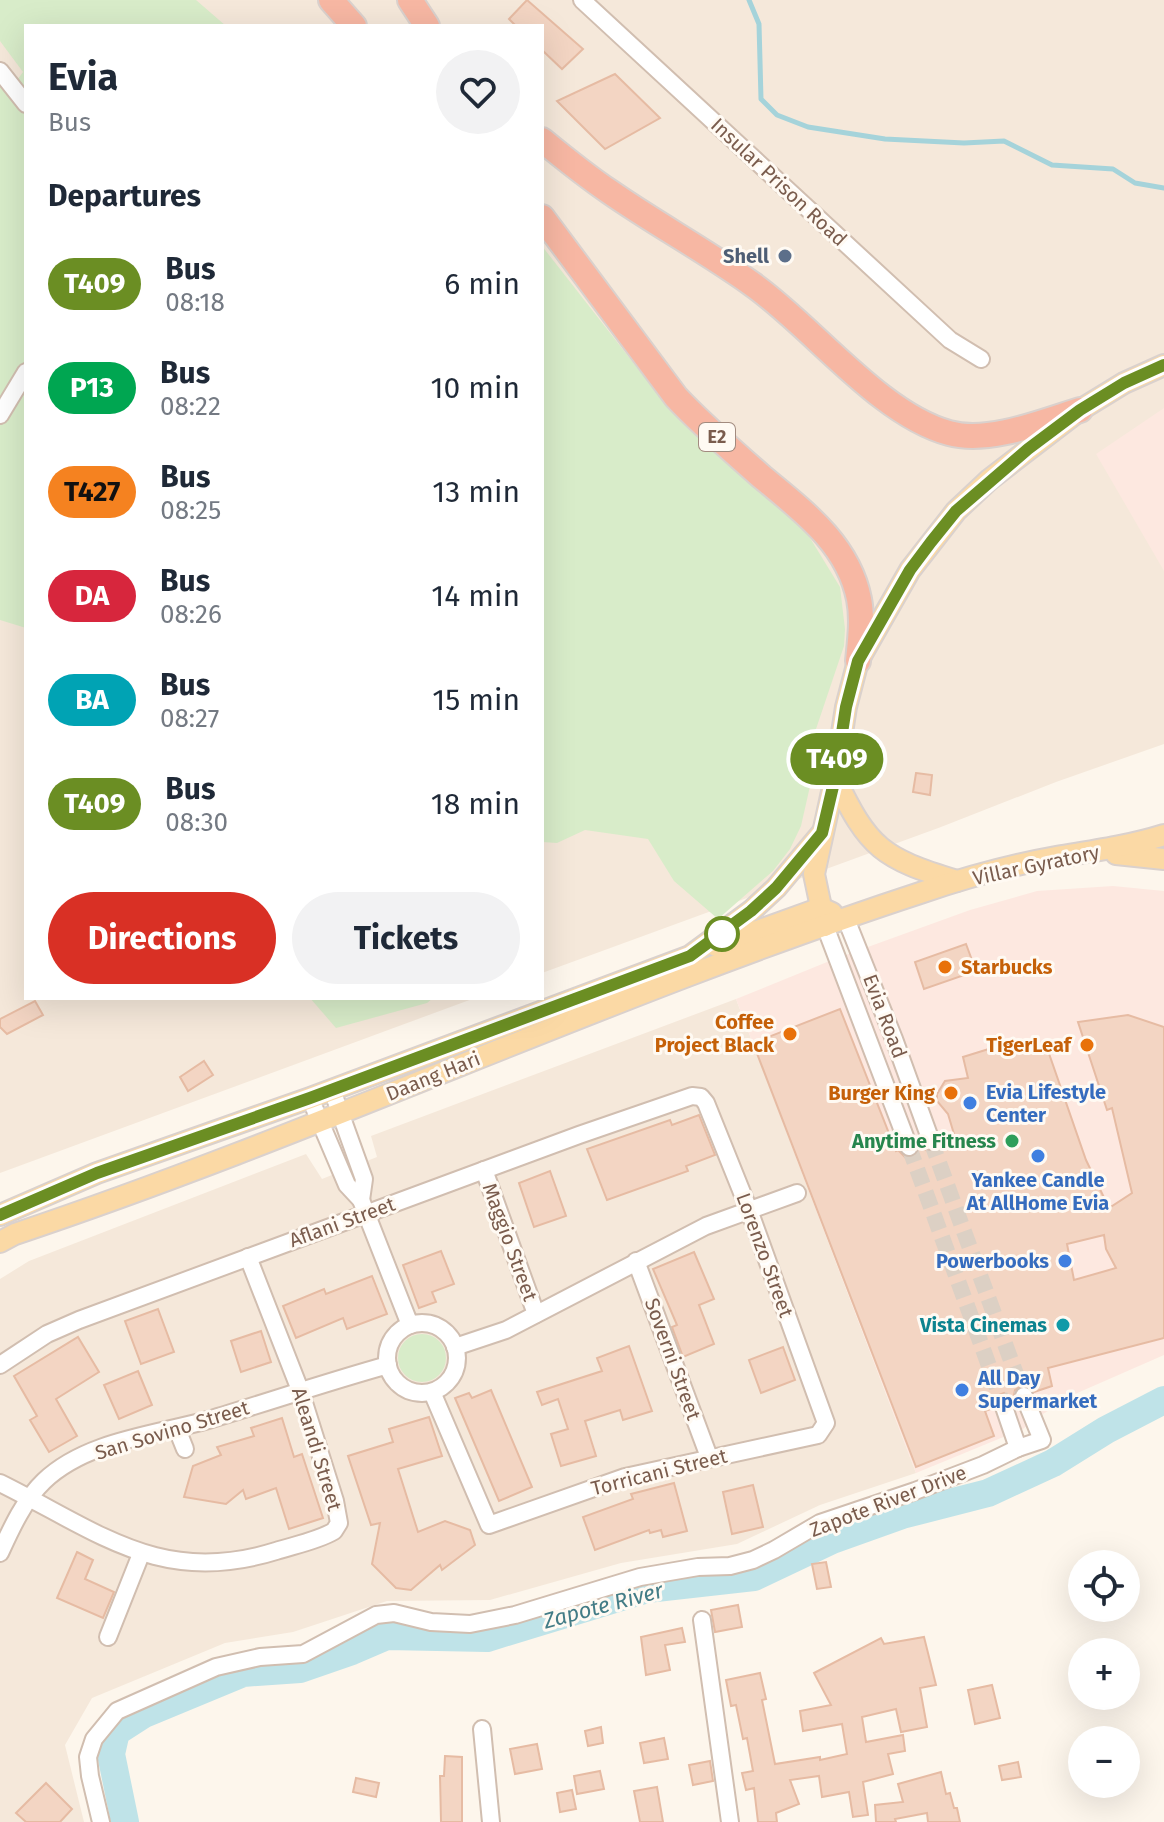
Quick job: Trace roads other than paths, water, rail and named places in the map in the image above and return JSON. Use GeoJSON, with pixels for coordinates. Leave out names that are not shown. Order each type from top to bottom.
{"type":"FeatureCollection","features":[{"type":"Feature","properties":{"kind":"highway"},"geometry":{"type":"LineString","coordinates":[[331,0],[352,24]]}},
{"type":"Feature","properties":{"kind":"highway"},"geometry":{"type":"LineString","coordinates":[[410,0],[426,24]]}},
{"type":"Feature","properties":{"kind":"highway"},"geometry":{"type":"LineString","coordinates":[[544,142],[609,192],[754,285],[893,405],[919,421],[952,434],[981,434],[1028,427],[1080,410]]}},
{"type":"Feature","properties":{"kind":"highway","name":"E2"},"geometry":{"type":"LineString","coordinates":[[544,220],[676,397],[701,423],[819,526],[838,548],[851,573],[859,599],[858,661]]}},
{"type":"Feature","properties":{"kind":"main road"},"geometry":{"type":"LineString","coordinates":[[835,778],[846,707],[858,661],[910,570],[956,511],[989,480],[1080,410],[1124,383],[1164,365]]}},
{"type":"Feature","properties":{"kind":"main road","name":"Daang Hari"},"geometry":{"type":"LineString","coordinates":[[0,1215],[97,1173],[332,1090],[690,956],[751,911],[776,888],[822,833],[835,778]]}},
{"type":"Feature","properties":{"kind":"main road","name":"Villar Gyratory"},"geometry":{"type":"LineString","coordinates":[[835,778],[864,833],[884,852],[902,863],[957,881],[1164,835]]}},
{"type":"Feature","properties":{"kind":"main road","name":"Evia Road"},"geometry":{"type":"LineString","coordinates":[[822,833],[814,874],[823,917]]}},
{"type":"Feature","properties":{"kind":"main road"},"geometry":{"type":"LineString","coordinates":[[1093,853],[1164,859]]}},
{"type":"Feature","properties":{"kind":"main road","name":"Daang Hari"},"geometry":{"type":"LineString","coordinates":[[0,1242],[320,1121],[823,917],[846,919],[957,881]]}},
{"type":"Feature","properties":{"kind":"main road"},"geometry":{"type":"LineString","coordinates":[[690,956],[823,917]]}},
{"type":"Feature","properties":{"kind":"street","name":"Insular Prison Road"},"geometry":{"type":"LineString","coordinates":[[582,0],[950,340],[981,359]]}},
{"type":"Feature","properties":{"kind":"street"},"geometry":{"type":"LineString","coordinates":[[0,71],[24,101]]}},
{"type":"Feature","properties":{"kind":"street"},"geometry":{"type":"LineString","coordinates":[[0,415],[24,375]]}},
{"type":"Feature","properties":{"kind":"street","name":"Evia Road"},"geometry":{"type":"LineString","coordinates":[[823,917],[909,1147]]}},
{"type":"Feature","properties":{"kind":"street","name":"Evia Road"},"geometry":{"type":"LineString","coordinates":[[846,919],[931,1141]]}},
{"type":"Feature","properties":{"kind":"street"},"geometry":{"type":"LineString","coordinates":[[332,1090],[364,1179],[364,1207]]}},
{"type":"Feature","properties":{"kind":"street","name":"Aflani Street"},"geometry":{"type":"LineString","coordinates":[[0,1365],[47,1334],[248,1257],[364,1207],[484,1170],[692,1096]]}},
{"type":"Feature","properties":{"kind":"street","name":"Lorenzo Street"},"geometry":{"type":"LineString","coordinates":[[692,1096],[701,1097],[706,1103],[749,1210],[826,1423]]}},
{"type":"Feature","properties":{"kind":"street"},"geometry":{"type":"LineString","coordinates":[[310,1098],[347,1185],[364,1207],[410,1325]]}},
{"type":"Feature","properties":{"kind":"street","name":"Maggio Street"},"geometry":{"type":"LineString","coordinates":[[484,1170],[536,1314]]}},
{"type":"Feature","properties":{"kind":"street"},"geometry":{"type":"LineString","coordinates":[[455,1347],[506,1330],[706,1226],[797,1193]]}},
{"type":"Feature","properties":{"kind":"street","name":"Aleandi Street"},"geometry":{"type":"LineString","coordinates":[[0,1483],[141,1554],[182,1563],[245,1561],[334,1531],[339,1523],[338,1512],[300,1390],[248,1257]]}},
{"type":"Feature","properties":{"kind":"street","name":"Soverni Street"},"geometry":{"type":"LineString","coordinates":[[636,1261],[709,1457]]}},
{"type":"Feature","properties":{"kind":"street"},"geometry":{"type":"LineString","coordinates":[[419,1323],[437,1327],[445,1332],[455,1347],[457,1356],[453,1374],[441,1388],[432,1392],[413,1392],[391,1374],[387,1357],[392,1341],[410,1325],[419,1323]]}},
{"type":"Feature","properties":{"kind":"street","name":"San Sovino Street"},"geometry":{"type":"LineString","coordinates":[[0,1553],[29,1497],[44,1480],[63,1467],[119,1443],[177,1429],[388,1365]]}},
{"type":"Feature","properties":{"kind":"street","name":"Torricani Street"},"geometry":{"type":"LineString","coordinates":[[432,1392],[489,1525],[610,1481],[818,1435],[826,1423]]}},
{"type":"Feature","properties":{"kind":"street","name":"Zapote River Drive"},"geometry":{"type":"LineString","coordinates":[[101,1822],[88,1757],[94,1739],[117,1711],[216,1667],[260,1657],[303,1654],[376,1615],[394,1613],[431,1622],[470,1624],[515,1615],[640,1577],[742,1563],[774,1550],[820,1523],[915,1491],[1042,1440],[1024,1396]]}},
{"type":"Feature","properties":{"kind":"street"},"geometry":{"type":"LineString","coordinates":[[1003,1404],[1018,1448]]}},
{"type":"Feature","properties":{"kind":"street"},"geometry":{"type":"LineString","coordinates":[[177,1429],[185,1449]]}},
{"type":"Feature","properties":{"kind":"street"},"geometry":{"type":"LineString","coordinates":[[108,1637],[141,1554]]}},
{"type":"Feature","properties":{"kind":"street"},"geometry":{"type":"LineString","coordinates":[[702,1620],[730,1822]]}},
{"type":"Feature","properties":{"kind":"street"},"geometry":{"type":"LineString","coordinates":[[482,1729],[491,1822]]}},
{"type":"Feature","properties":{"kind":"waterway"},"geometry":{"type":"LineString","coordinates":[[749,0],[759,24],[761,99],[777,115],[808,127],[885,139],[964,143],[1004,141],[1052,165],[1113,169],[1135,183],[1164,188]]}},
{"type":"Feature","properties":{"kind":"waterway","name":"Zapote River"},"geometry":{"type":"LineString","coordinates":[[125,1822],[111,1754],[116,1732],[144,1714],[243,1673],[300,1669],[387,1636],[487,1638],[647,1589],[754,1577],[832,1540],[902,1515],[988,1493],[1053,1463],[1106,1430],[1164,1400]]}},
{"type":"Feature","properties":{"kind":"tunnel"},"geometry":{"type":"LineString","coordinates":[[931,1141],[1024,1396]]}},
{"type":"Feature","properties":{"kind":"tunnel"},"geometry":{"type":"LineString","coordinates":[[909,1147],[1003,1404]]}},
{"type":"Feature","properties":{"kind":"place","name":"Shell"},"geometry":{"type":"Point","coordinates":[785,256]}},
{"type":"Feature","properties":{"kind":"place","name":"Starbucks"},"geometry":{"type":"Point","coordinates":[945,967]}},
{"type":"Feature","properties":{"kind":"place","name":"Coffee Project Black"},"geometry":{"type":"Point","coordinates":[790,1034]}},
{"type":"Feature","properties":{"kind":"place","name":"TigerLeaf"},"geometry":{"type":"Point","coordinates":[1087,1045]}},
{"type":"Feature","properties":{"kind":"place","name":"Burger King"},"geometry":{"type":"Point","coordinates":[951,1093]}},
{"type":"Feature","properties":{"kind":"place","name":"Evia Lifestyle Center"},"geometry":{"type":"Point","coordinates":[970,1103]}},
{"type":"Feature","properties":{"kind":"place","name":"Anytime Fitness"},"geometry":{"type":"Point","coordinates":[1012,1141]}},
{"type":"Feature","properties":{"kind":"place","name":"Yankee Candle At AllHome Evia"},"geometry":{"type":"Point","coordinates":[1038,1156]}},
{"type":"Feature","properties":{"kind":"place","name":"Powerbooks"},"geometry":{"type":"Point","coordinates":[1065,1261]}},
{"type":"Feature","properties":{"kind":"place","name":"Vista Cinemas"},"geometry":{"type":"Point","coordinates":[1063,1325]}},
{"type":"Feature","properties":{"kind":"place","name":"All Day Supermarket"},"geometry":{"type":"Point","coordinates":[962,1390]}}]}
